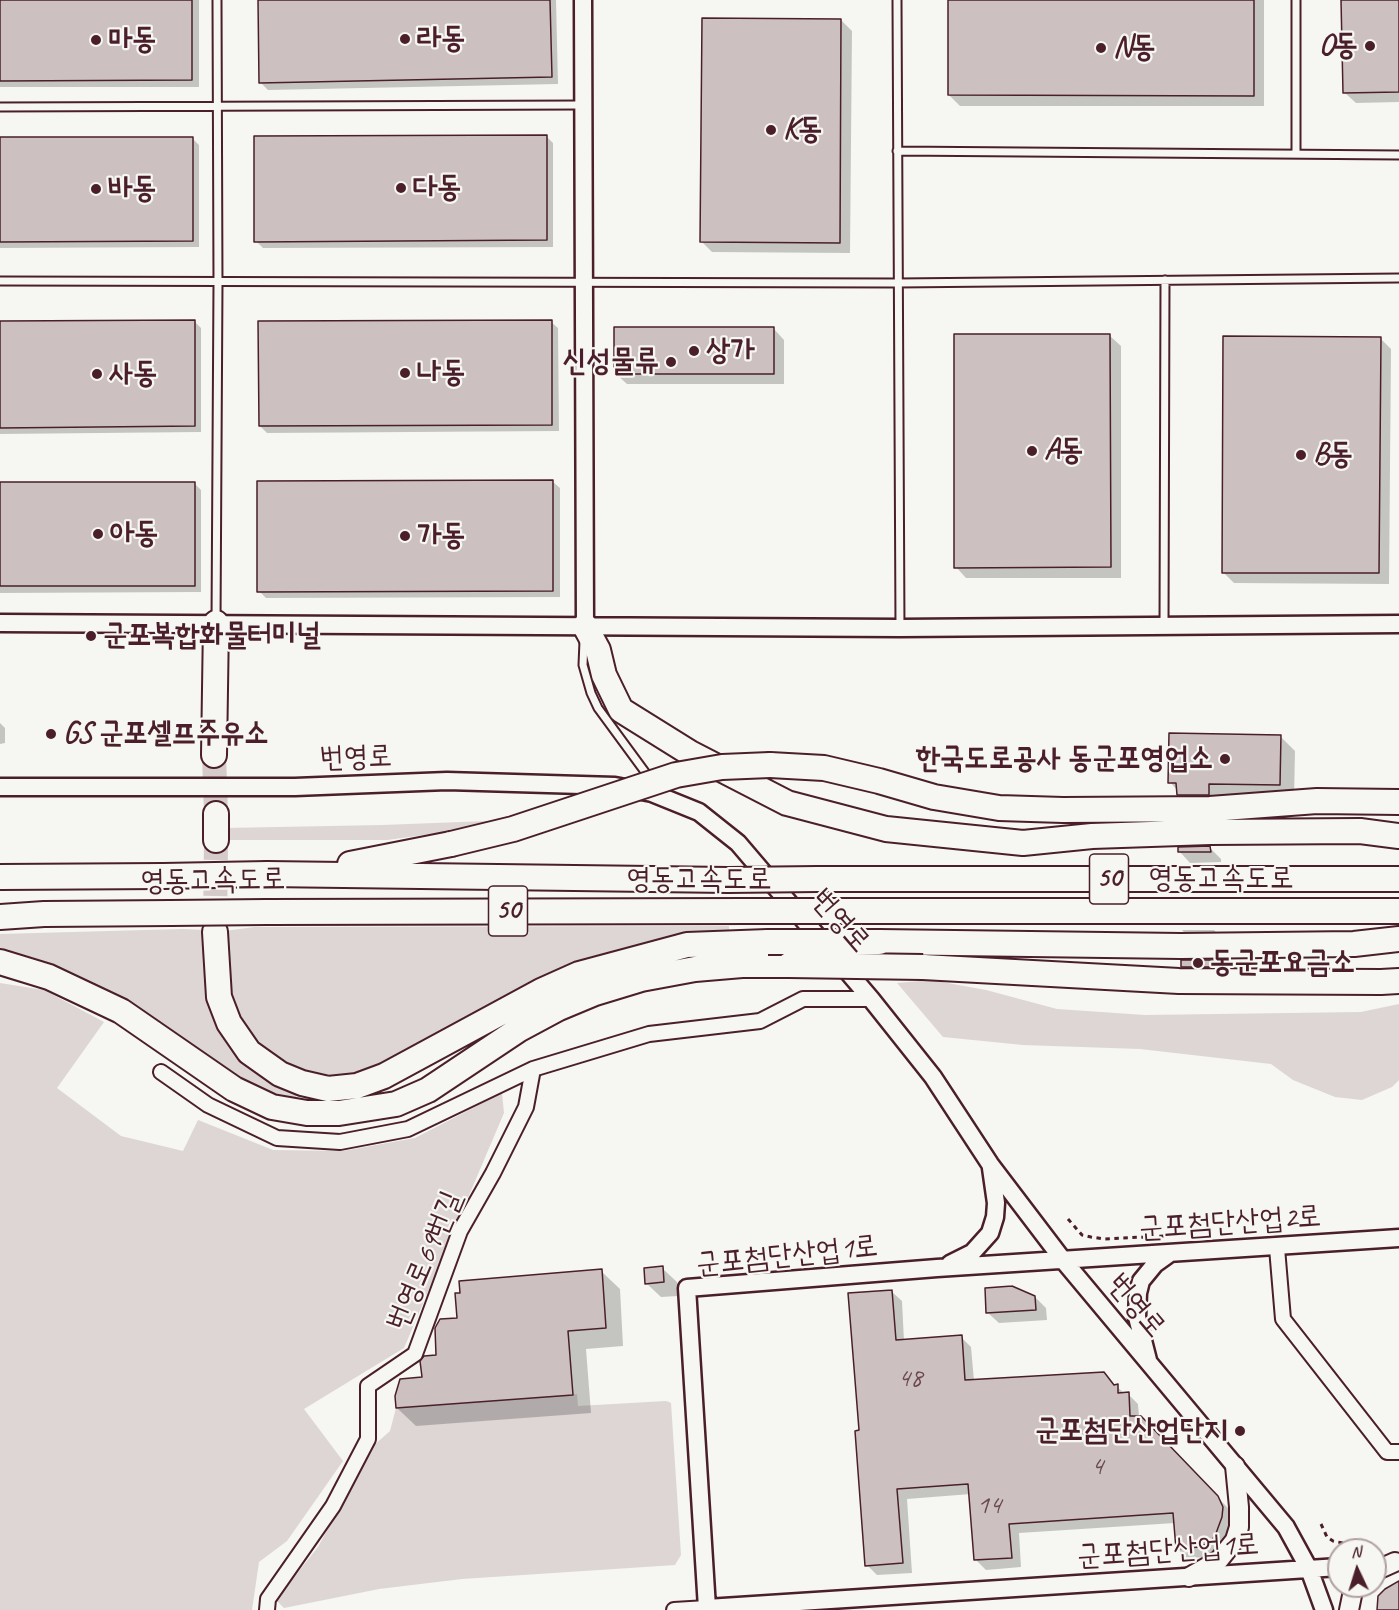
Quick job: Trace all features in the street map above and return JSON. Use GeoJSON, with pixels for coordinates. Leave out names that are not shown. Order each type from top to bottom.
{"type":"FeatureCollection","features":[{"type":"Feature","properties":{"kind":"highway"},"geometry":{"type":"LineString","coordinates":[[213,755],[216,623]]}},
{"type":"Feature","properties":{"kind":"highway"},"geometry":{"type":"LineString","coordinates":[[585,626],[598,650],[604,675],[621,710],[690,753],[788,803],[886,829],[1023,843],[1092,836],[1210,832],[1360,831],[1399,836]]}},
{"type":"Feature","properties":{"kind":"highway"},"geometry":{"type":"LineString","coordinates":[[293,874],[451,844],[513,829],[676,775],[722,767],[770,765],[824,768],[934,797],[999,808],[1063,810],[1209,808],[1317,801],[1399,802]]}},
{"type":"Feature","properties":{"kind":"highway"},"geometry":{"type":"LineString","coordinates":[[216,814],[216,840]]}},
{"type":"Feature","properties":{"kind":"highway","name":"영동고속도로"},"geometry":{"type":"LineString","coordinates":[[0,877],[293,874],[728,880],[1399,879]]}},
{"type":"Feature","properties":{"kind":"highway","name":"영동고속도로"},"geometry":{"type":"LineString","coordinates":[[0,916],[266,912],[1399,910]]}},
{"type":"Feature","properties":{"kind":"highway"},"geometry":{"type":"LineString","coordinates":[[215,932],[219,997],[229,1023],[249,1052],[280,1074],[302,1083],[328,1089],[357,1086],[384,1076],[541,991],[579,974],[687,945],[879,942],[1181,946],[1354,944],[1399,939]]}},
{"type":"Feature","properties":{"kind":"highway"},"geometry":{"type":"LineString","coordinates":[[0,962],[49,977],[121,1011],[234,1089],[272,1107],[307,1113],[339,1113],[396,1104],[428,1090],[518,1030],[559,1008],[595,993],[641,979],[695,969],[742,965],[923,967],[1179,981],[1399,981]]}},
{"type":"Feature","properties":{"kind":"main road"},"geometry":{"type":"LineString","coordinates":[[1189,1577],[1219,1560],[1235,1540],[1239,1527],[1239,1507],[1235,1466]]}},
{"type":"Feature","properties":{"kind":"street"},"geometry":{"type":"LineString","coordinates":[[583,0],[585,626]]}},
{"type":"Feature","properties":{"kind":"street"},"geometry":{"type":"LineString","coordinates":[[0,623],[900,628],[1399,624]]}},
{"type":"Feature","properties":{"kind":"street","name":"번영로"},"geometry":{"type":"LineString","coordinates":[[0,787],[295,787],[447,781],[615,786],[651,793],[699,812],[738,843],[871,999],[933,1077],[990,1164],[1064,1260],[1286,1527],[1309,1569],[1324,1610]]}},
{"type":"Feature","properties":{"kind":"street"},"geometry":{"type":"LineString","coordinates":[[160,1072],[208,1105],[277,1138],[340,1142],[408,1129],[533,1069],[649,1034],[760,1021],[803,999],[871,999]]}},
{"type":"Feature","properties":{"kind":"street","name":"번영로69번길"},"geometry":{"type":"LineString","coordinates":[[267,1610],[268,1599],[333,1506],[368,1439],[368,1386],[415,1354],[460,1231],[493,1173],[526,1107],[533,1069]]}},
{"type":"Feature","properties":{"kind":"street"},"geometry":{"type":"LineString","coordinates":[[937,1268],[957,1262],[972,1253],[990,1233],[996,1203],[990,1164]]}},
{"type":"Feature","properties":{"kind":"street","name":"군포첨단산업2로"},"geometry":{"type":"LineString","coordinates":[[1064,1260],[1399,1239]]}},
{"type":"Feature","properties":{"kind":"street"},"geometry":{"type":"LineString","coordinates":[[1276,1248],[1283,1319],[1387,1452],[1399,1452]]}},
{"type":"Feature","properties":{"kind":"street"},"geometry":{"type":"LineString","coordinates":[[1149,1364],[1137,1317],[1138,1293],[1141,1281],[1155,1264],[1169,1254]]}},
{"type":"Feature","properties":{"kind":"street","name":"군포첨단산업1로"},"geometry":{"type":"LineString","coordinates":[[708,1608],[687,1287],[1064,1260]]}},
{"type":"Feature","properties":{"kind":"street"},"geometry":{"type":"LineString","coordinates":[[1309,1569],[1327,1568]]}},
{"type":"Feature","properties":{"kind":"street","name":"군포첨단산업1로"},"geometry":{"type":"LineString","coordinates":[[674,1610],[1309,1569]]}},
{"type":"Feature","properties":{"kind":"lane"},"geometry":{"type":"LineString","coordinates":[[216,623],[217,0]]}},
{"type":"Feature","properties":{"kind":"lane"},"geometry":{"type":"LineString","coordinates":[[897,0],[900,628]]}},
{"type":"Feature","properties":{"kind":"lane"},"geometry":{"type":"LineString","coordinates":[[1296,0],[1296,154]]}},
{"type":"Feature","properties":{"kind":"lane"},"geometry":{"type":"LineString","coordinates":[[0,107],[583,105]]}},
{"type":"Feature","properties":{"kind":"lane"},"geometry":{"type":"LineString","coordinates":[[897,151],[1399,155]]}},
{"type":"Feature","properties":{"kind":"lane"},"geometry":{"type":"LineString","coordinates":[[0,281],[898,283],[1399,278]]}},
{"type":"Feature","properties":{"kind":"lane"},"geometry":{"type":"LineString","coordinates":[[1164,626],[1165,280]]}},
{"type":"Feature","properties":{"kind":"lane"},"geometry":{"type":"LineString","coordinates":[[585,626],[583,665],[591,693],[598,708],[645,772],[651,793]]}},
{"type":"Feature","properties":{"kind":"path"},"geometry":{"type":"LineString","coordinates":[[1068,1220],[1082,1234],[1104,1239],[1168,1236]]}},
{"type":"Feature","properties":{"kind":"path"},"geometry":{"type":"LineString","coordinates":[[1321,1524],[1329,1538]]}},
{"type":"Feature","properties":{"kind":"shaded area"},"geometry":{"type":"Polygon","coordinates":[[[513,820],[387,840],[226,840],[225,828],[383,825],[513,820]]]}},
{"type":"Feature","properties":{"kind":"shaded area"},"geometry":{"type":"Polygon","coordinates":[[[729,926],[729,933],[378,1068],[350,1076],[321,1075],[295,1067],[258,1048],[227,997],[224,931],[255,927],[729,926]]]}},
{"type":"Feature","properties":{"kind":"shaded area"},"geometry":{"type":"Polygon","coordinates":[[[206,930],[212,1007],[298,1089],[296,1099],[266,1091],[239,1077],[215,1063],[127,1001],[76,975],[37,959],[0,948],[0,934],[206,930]]]}},
{"type":"Feature","properties":{"kind":"shaded area"},"geometry":{"type":"Polygon","coordinates":[[[931,980],[986,990],[1057,1009],[1145,1015],[1361,1012],[1399,1004],[1399,1080],[1392,1087],[1362,1100],[1335,1097],[1293,1080],[1271,1064],[1140,1049],[1023,1045],[943,1037],[897,983],[931,980]]]}},
{"type":"Feature","properties":{"kind":"shaded area"},"geometry":{"type":"Polygon","coordinates":[[[0,983],[44,990],[104,1022],[57,1088],[121,1136],[183,1151],[198,1120],[273,1150],[343,1151],[415,1138],[502,1093],[504,1113],[404,1348],[304,1409],[343,1461],[287,1541],[259,1562],[252,1610],[0,1610],[0,983]]]}},
{"type":"Feature","properties":{"kind":"shaded area"},"geometry":{"type":"Polygon","coordinates":[[[577,1394],[578,1406],[666,1401],[671,1403],[681,1555],[675,1565],[462,1579],[379,1589],[284,1608],[277,1601],[318,1547],[372,1447],[390,1431],[396,1408],[577,1394]]]}},
{"type":"Feature","properties":{"kind":"building","name":"마동"},"geometry":{"type":"Polygon","coordinates":[[[0,0],[192,0],[192,80],[0,81],[0,0]]]}},
{"type":"Feature","properties":{"kind":"building","name":"라동"},"geometry":{"type":"Polygon","coordinates":[[[258,0],[550,0],[552,77],[259,83],[258,0]]]}},
{"type":"Feature","properties":{"kind":"building","name":"N동"},"geometry":{"type":"Polygon","coordinates":[[[948,0],[1254,0],[1254,96],[948,95],[948,0]]]}},
{"type":"Feature","properties":{"kind":"building","name":"O동"},"geometry":{"type":"Polygon","coordinates":[[[1341,0],[1399,0],[1399,92],[1343,93],[1341,0]]]}},
{"type":"Feature","properties":{"kind":"building","name":"K동"},"geometry":{"type":"Polygon","coordinates":[[[702,18],[841,19],[840,243],[700,242],[702,18]]]}},
{"type":"Feature","properties":{"kind":"building","name":"다동"},"geometry":{"type":"Polygon","coordinates":[[[547,135],[547,240],[254,242],[254,136],[547,135]]]}},
{"type":"Feature","properties":{"kind":"building","name":"바동"},"geometry":{"type":"Polygon","coordinates":[[[0,137],[193,137],[193,241],[0,242],[0,137]]]}},
{"type":"Feature","properties":{"kind":"building","name":"사동"},"geometry":{"type":"Polygon","coordinates":[[[195,320],[195,426],[0,428],[0,321],[195,320]]]}},
{"type":"Feature","properties":{"kind":"building","name":"나동"},"geometry":{"type":"Polygon","coordinates":[[[552,320],[552,425],[259,426],[258,321],[552,320]]]}},
{"type":"Feature","properties":{"kind":"building","name":"상가"},"geometry":{"type":"Polygon","coordinates":[[[614,327],[774,327],[774,374],[614,374],[614,327]]]}},
{"type":"Feature","properties":{"kind":"building","name":"A동"},"geometry":{"type":"Polygon","coordinates":[[[954,334],[1110,334],[1111,567],[954,568],[954,334]]]}},
{"type":"Feature","properties":{"kind":"building","name":"B동"},"geometry":{"type":"Polygon","coordinates":[[[1223,336],[1381,337],[1379,573],[1222,573],[1223,336]]]}},
{"type":"Feature","properties":{"kind":"building","name":"가동"},"geometry":{"type":"Polygon","coordinates":[[[553,480],[553,591],[257,592],[257,481],[553,480]]]}},
{"type":"Feature","properties":{"kind":"building","name":"아동"},"geometry":{"type":"Polygon","coordinates":[[[0,482],[195,482],[195,586],[0,586],[0,482]]]}},
{"type":"Feature","properties":{"kind":"building","name":"한국도로공사 동군포영업소"},"geometry":{"type":"Polygon","coordinates":[[[1169,733],[1281,735],[1280,785],[1209,784],[1209,795],[1177,795],[1176,783],[1168,783],[1169,733]]]}},
{"type":"Feature","properties":{"kind":"building"},"geometry":{"type":"Polygon","coordinates":[[[1210,846],[1211,852],[1178,852],[1178,847],[1210,846]]]}},
{"type":"Feature","properties":{"kind":"building"},"geometry":{"type":"Polygon","coordinates":[[[1181,960],[1215,960],[1215,967],[1181,967],[1181,960]]]}},
{"type":"Feature","properties":{"kind":"building"},"geometry":{"type":"Polygon","coordinates":[[[663,1266],[664,1282],[645,1284],[644,1268],[663,1266]]]}},
{"type":"Feature","properties":{"kind":"building"},"geometry":{"type":"Polygon","coordinates":[[[602,1269],[606,1328],[568,1331],[573,1395],[396,1408],[395,1396],[400,1379],[422,1377],[420,1361],[424,1356],[436,1355],[435,1328],[440,1319],[457,1318],[455,1293],[460,1293],[459,1281],[602,1269]]]}},
{"type":"Feature","properties":{"kind":"building"},"geometry":{"type":"Polygon","coordinates":[[[1012,1286],[1035,1296],[1036,1310],[986,1313],[985,1288],[1012,1286]]]}},
{"type":"Feature","properties":{"kind":"building"},"geometry":{"type":"Polygon","coordinates":[[[892,1290],[896,1340],[962,1335],[965,1380],[1104,1372],[1114,1385],[1118,1384],[1118,1393],[1129,1392],[1130,1416],[1141,1416],[1218,1496],[1223,1507],[1215,1536],[1209,1543],[1199,1547],[1176,1549],[1173,1513],[1009,1524],[1012,1558],[974,1560],[968,1484],[897,1489],[903,1563],[865,1566],[855,1431],[859,1430],[848,1293],[892,1290]]]}},
{"type":"Feature","properties":{"kind":"building"},"geometry":{"type":"Polygon","coordinates":[[[1399,1581],[1399,1610],[1377,1610],[1378,1598],[1387,1598],[1387,1588],[1399,1581]]]}},
{"type":"Feature","properties":{"kind":"tunnel"},"geometry":{"type":"LineString","coordinates":[[214,755],[216,814]]}},
{"type":"Feature","properties":{"kind":"tunnel"},"geometry":{"type":"LineString","coordinates":[[215,932],[216,840]]}},
{"type":"Feature","properties":{"kind":"place","name":"라동"},"geometry":{"type":"Point","coordinates":[405,39]}},
{"type":"Feature","properties":{"kind":"place","name":"마동"},"geometry":{"type":"Point","coordinates":[96,40]}},
{"type":"Feature","properties":{"kind":"place","name":"O동"},"geometry":{"type":"Point","coordinates":[1370,46]}},
{"type":"Feature","properties":{"kind":"place","name":"N동"},"geometry":{"type":"Point","coordinates":[1101,48]}},
{"type":"Feature","properties":{"kind":"place","name":"K동"},"geometry":{"type":"Point","coordinates":[771,130]}},
{"type":"Feature","properties":{"kind":"place","name":"다동"},"geometry":{"type":"Point","coordinates":[401,188]}},
{"type":"Feature","properties":{"kind":"place","name":"바동"},"geometry":{"type":"Point","coordinates":[96,189]}},
{"type":"Feature","properties":{"kind":"place","name":"상가"},"geometry":{"type":"Point","coordinates":[694,351]}},
{"type":"Feature","properties":{"kind":"place","name":"신성물류"},"geometry":{"type":"Point","coordinates":[671,362]}},
{"type":"Feature","properties":{"kind":"place","name":"나동"},"geometry":{"type":"Point","coordinates":[405,373]}},
{"type":"Feature","properties":{"kind":"place","name":"사동"},"geometry":{"type":"Point","coordinates":[97,374]}},
{"type":"Feature","properties":{"kind":"place","name":"A동"},"geometry":{"type":"Point","coordinates":[1032,451]}},
{"type":"Feature","properties":{"kind":"place","name":"B동"},"geometry":{"type":"Point","coordinates":[1301,455]}},
{"type":"Feature","properties":{"kind":"place","name":"아동"},"geometry":{"type":"Point","coordinates":[98,534]}},
{"type":"Feature","properties":{"kind":"place","name":"가동"},"geometry":{"type":"Point","coordinates":[405,536]}},
{"type":"Feature","properties":{"kind":"place","name":"군포복합화물터미널"},"geometry":{"type":"Point","coordinates":[91,636]}},
{"type":"Feature","properties":{"kind":"place","name":"GS 군포셀프주유소"},"geometry":{"type":"Point","coordinates":[51,734]}},
{"type":"Feature","properties":{"kind":"place","name":"한국도로공사 동군포영업소"},"geometry":{"type":"Point","coordinates":[1225,759]}},
{"type":"Feature","properties":{"kind":"place","name":"동군포요금소"},"geometry":{"type":"Point","coordinates":[1198,963]}},
{"type":"Feature","properties":{"kind":"place","name":"군포첨단산업단지"},"geometry":{"type":"Point","coordinates":[1240,1431]}}]}
